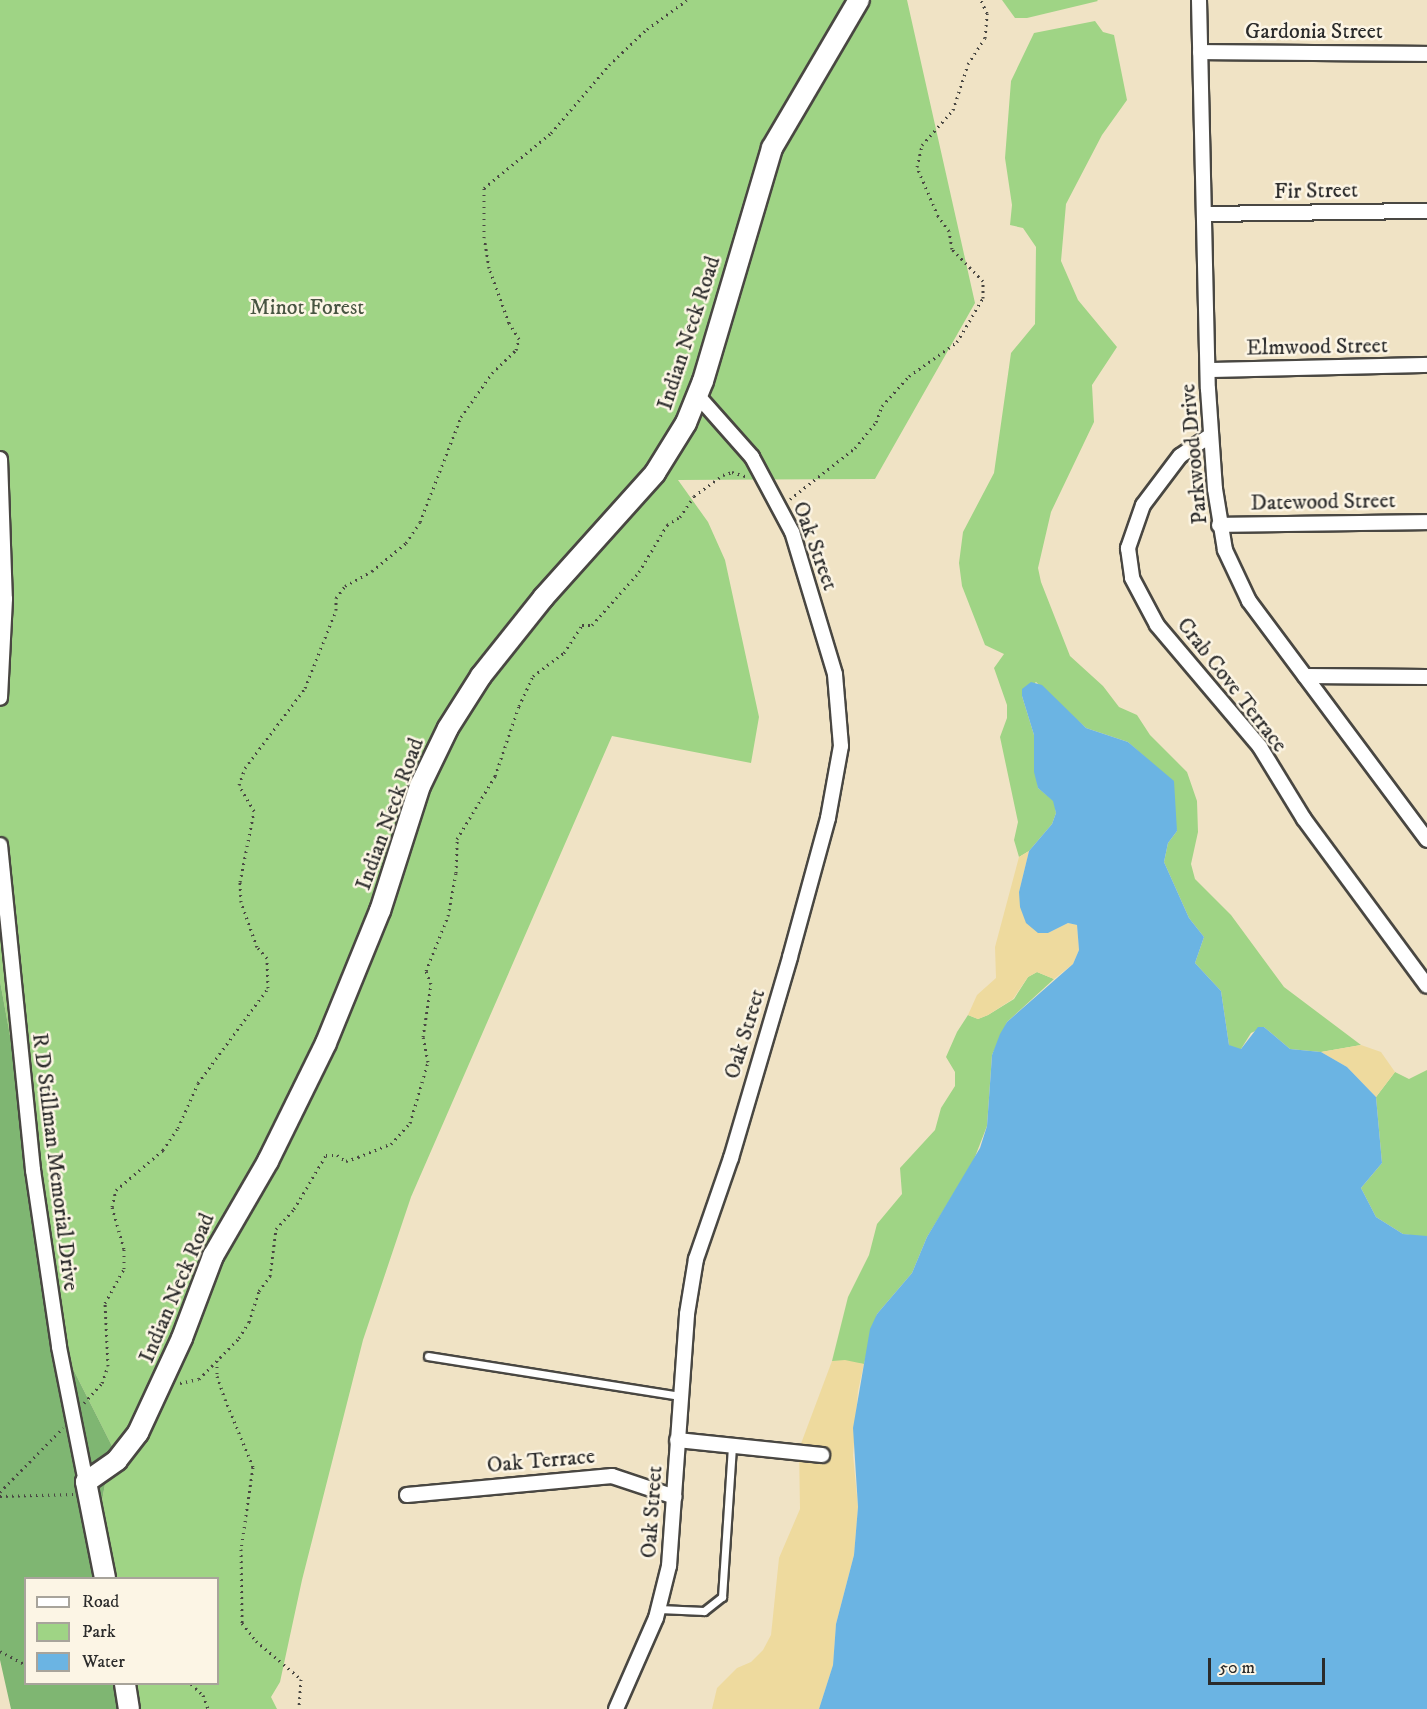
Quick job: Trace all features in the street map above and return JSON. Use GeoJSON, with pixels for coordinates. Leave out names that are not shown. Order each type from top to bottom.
{"type":"FeatureCollection","features":[{"type":"Feature","properties":{"kind":"street","name":"Indian Neck Road"},"geometry":{"type":"LineString","coordinates":[[87,1487],[128,1448],[165,1376],[213,1256],[268,1161],[333,1027],[377,921],[412,808],[438,746],[469,693],[519,628],[655,474],[679,436],[698,396],[772,148],[859,0]]}},
{"type":"Feature","properties":{"kind":"street","name":"Parkwood Drive"},"geometry":{"type":"LineString","coordinates":[[1199,0],[1208,370],[1219,525],[1243,592],[1427,840]]}},
{"type":"Feature","properties":{"kind":"street","name":"Gardonia Street"},"geometry":{"type":"LineString","coordinates":[[1200,52],[1427,54]]}},
{"type":"Feature","properties":{"kind":"street","name":"Fir Street"},"geometry":{"type":"LineString","coordinates":[[1206,214],[1427,211]]}},
{"type":"Feature","properties":{"kind":"street","name":"Elmwood Street"},"geometry":{"type":"LineString","coordinates":[[1208,370],[1427,365]]}},
{"type":"Feature","properties":{"kind":"street","name":"Oak Street"},"geometry":{"type":"LineString","coordinates":[[616,1709],[659,1609],[669,1566],[680,1396],[696,1259],[775,1008],[828,818],[841,752],[840,708],[830,653],[802,558],[778,503],[744,446],[698,396]]}},
{"type":"Feature","properties":{"kind":"street","name":"Crab Cove Terrace"},"geometry":{"type":"LineString","coordinates":[[1211,435],[1180,456],[1143,505],[1128,548],[1132,578],[1157,625],[1260,747],[1299,812],[1427,986]]}},
{"type":"Feature","properties":{"kind":"street"},"geometry":{"type":"LineString","coordinates":[[0,459],[5,610],[0,698]]}},
{"type":"Feature","properties":{"kind":"street","name":"Datewood Street"},"geometry":{"type":"LineString","coordinates":[[1219,525],[1427,522]]}},
{"type":"Feature","properties":{"kind":"street"},"geometry":{"type":"LineString","coordinates":[[1305,676],[1427,677]]}},
{"type":"Feature","properties":{"kind":"street","name":"R D Stillman Memorial Drive"},"geometry":{"type":"LineString","coordinates":[[0,845],[33,1170],[73,1418],[87,1487]]}},
{"type":"Feature","properties":{"kind":"street"},"geometry":{"type":"LineString","coordinates":[[677,1440],[822,1455]]}},
{"type":"Feature","properties":{"kind":"street","name":"Oak Terrace"},"geometry":{"type":"LineString","coordinates":[[407,1495],[603,1476],[627,1479],[675,1497]]}},
{"type":"Feature","properties":{"kind":"street"},"geometry":{"type":"LineString","coordinates":[[87,1487],[105,1577]]}},
{"type":"Feature","properties":{"kind":"street"},"geometry":{"type":"LineString","coordinates":[[124,1685],[129,1709]]}},
{"type":"Feature","properties":{"kind":"lane"},"geometry":{"type":"LineString","coordinates":[[428,1356],[680,1396]]}},
{"type":"Feature","properties":{"kind":"lane"},"geometry":{"type":"LineString","coordinates":[[659,1609],[704,1611],[722,1597],[732,1447]]}},
{"type":"Feature","properties":{"kind":"path"},"geometry":{"type":"LineString","coordinates":[[0,1492],[73,1418],[102,1383],[108,1366],[105,1303],[124,1269],[124,1249],[111,1207],[116,1190],[163,1150],[178,1128],[198,1083],[268,988],[267,958],[257,947],[241,902],[240,882],[254,811],[239,785],[242,776],[305,688],[336,610],[336,598],[345,586],[372,571],[406,543],[420,522],[461,417],[492,373],[516,350],[519,339],[500,302],[487,258],[482,209],[484,188],[551,133],[609,65],[647,29],[687,0]]}},
{"type":"Feature","properties":{"kind":"path"},"geometry":{"type":"LineString","coordinates":[[778,503],[792,498],[847,456],[909,376],[957,342],[979,308],[985,290],[983,281],[952,249],[950,231],[938,216],[917,166],[922,145],[953,110],[968,64],[985,38],[987,13],[981,0]]}},
{"type":"Feature","properties":{"kind":"path"},"geometry":{"type":"LineString","coordinates":[[165,1376],[180,1383],[199,1379],[249,1322],[259,1291],[270,1276],[276,1229],[294,1209],[326,1155],[337,1155],[346,1161],[358,1157],[391,1144],[410,1124],[428,1062],[423,1037],[431,984],[426,971],[448,916],[456,873],[457,840],[495,776],[519,706],[533,676],[564,653],[582,625],[592,625],[639,572],[667,525],[680,517],[694,496],[732,472],[744,476],[752,484]]}},
{"type":"Feature","properties":{"kind":"path"},"geometry":{"type":"LineString","coordinates":[[217,1360],[225,1399],[253,1467],[241,1549],[242,1623],[256,1641],[301,1679],[299,1709]]}},
{"type":"Feature","properties":{"kind":"path"},"geometry":{"type":"LineString","coordinates":[[0,1496],[87,1487]]}},
{"type":"Feature","properties":{"kind":"path"},"geometry":{"type":"LineString","coordinates":[[0,1651],[24,1664]]}},
{"type":"Feature","properties":{"kind":"path"},"geometry":{"type":"LineString","coordinates":[[193,1685],[203,1695],[208,1709]]}},
{"type":"Feature","properties":{"kind":"green space","name":"Minot Forest"},"geometry":{"type":"Polygon","coordinates":[[[0,0],[907,0],[975,303],[875,479],[678,480],[708,522],[725,560],[759,717],[751,763],[612,736],[411,1197],[363,1340],[302,1580],[280,1682],[271,1697],[277,1709],[126,1709],[121,1685],[219,1685],[219,1577],[102,1577],[95,1539],[112,1446],[70,1363],[0,981],[0,0]]]}},
{"type":"Feature","properties":{"kind":"green space"},"geometry":{"type":"Polygon","coordinates":[[[1002,0],[1098,1],[1027,18],[1015,18],[1002,0]]]}},
{"type":"Feature","properties":{"kind":"green space"},"geometry":{"type":"Polygon","coordinates":[[[1095,21],[1103,32],[1114,35],[1127,100],[1102,135],[1066,204],[1061,261],[1078,300],[1117,347],[1092,385],[1094,422],[1051,512],[1038,568],[1041,582],[1070,656],[1103,686],[1119,707],[1137,715],[1150,735],[1187,772],[1197,801],[1198,832],[1191,864],[1195,879],[1231,915],[1284,987],[1361,1045],[1321,1052],[1290,1049],[1264,1027],[1251,1033],[1241,1049],[1234,1050],[1229,1045],[1221,991],[1195,963],[1204,937],[1189,918],[1164,862],[1168,843],[1177,831],[1146,758],[1128,742],[1086,728],[1036,682],[1022,696],[1034,735],[1038,788],[1054,801],[1056,813],[1052,824],[1029,851],[1019,857],[1014,840],[1018,822],[1000,737],[1007,718],[1007,705],[994,668],[1004,654],[985,645],[962,586],[959,563],[963,532],[994,473],[1011,353],[1035,324],[1036,247],[1023,228],[1010,225],[1012,205],[1005,158],[1011,81],[1034,33],[1095,21]]]}},
{"type":"Feature","properties":{"kind":"green space"},"geometry":{"type":"Polygon","coordinates":[[[1037,972],[1054,979],[1007,1022],[992,1055],[987,1126],[973,1162],[927,1237],[912,1273],[877,1314],[864,1364],[832,1361],[848,1297],[869,1255],[877,1224],[902,1194],[900,1168],[935,1130],[941,1108],[955,1086],[955,1072],[946,1057],[957,1032],[968,1015],[978,1019],[1014,999],[1028,977],[1037,972]]]}},
{"type":"Feature","properties":{"kind":"green space"},"geometry":{"type":"Polygon","coordinates":[[[0,981],[70,1363],[112,1446],[95,1539],[102,1577],[24,1577],[24,1685],[121,1685],[126,1709],[11,1709],[0,1660],[0,981]]]}},
{"type":"Feature","properties":{"kind":"green space"},"geometry":{"type":"Polygon","coordinates":[[[1427,1070],[1427,1236],[1425,1237],[1403,1234],[1376,1217],[1361,1188],[1382,1163],[1376,1097],[1395,1072],[1409,1079],[1427,1070]]]}},
{"type":"Feature","properties":{"kind":"sand"},"geometry":{"type":"Polygon","coordinates":[[[1029,851],[1019,892],[1048,933],[1068,923],[1077,925],[1079,950],[1073,964],[1054,979],[1037,972],[1028,977],[1013,999],[978,1019],[968,1015],[977,995],[996,978],[995,947],[1019,857],[1029,851]]]}},
{"type":"Feature","properties":{"kind":"sand"},"geometry":{"type":"Polygon","coordinates":[[[1361,1045],[1381,1052],[1395,1072],[1376,1097],[1347,1067],[1321,1052],[1361,1045]]]}},
{"type":"Feature","properties":{"kind":"sand"},"geometry":{"type":"Polygon","coordinates":[[[845,1360],[864,1364],[858,1391],[853,1455],[858,1507],[854,1555],[836,1624],[833,1665],[819,1709],[712,1709],[717,1688],[737,1668],[751,1662],[763,1650],[771,1635],[779,1558],[800,1509],[799,1449],[832,1361],[845,1360]]]}},
{"type":"Feature","properties":{"kind":"water"},"geometry":{"type":"Polygon","coordinates":[[[1031,682],[1042,685],[1086,728],[1128,742],[1174,781],[1177,831],[1168,843],[1164,862],[1189,918],[1204,937],[1195,963],[1221,991],[1229,1045],[1241,1049],[1258,1027],[1264,1027],[1290,1049],[1321,1052],[1347,1067],[1376,1097],[1382,1163],[1361,1188],[1376,1217],[1403,1234],[1427,1236],[1427,1709],[819,1709],[833,1665],[836,1624],[854,1555],[858,1507],[853,1428],[870,1329],[877,1314],[912,1273],[927,1237],[980,1148],[987,1126],[992,1055],[1000,1034],[1007,1022],[1073,964],[1079,950],[1077,925],[1068,923],[1048,933],[1038,933],[1026,923],[1020,907],[1019,892],[1029,851],[1052,824],[1056,813],[1053,801],[1038,788],[1034,772],[1034,735],[1022,696],[1022,689],[1031,682]]]}}]}
